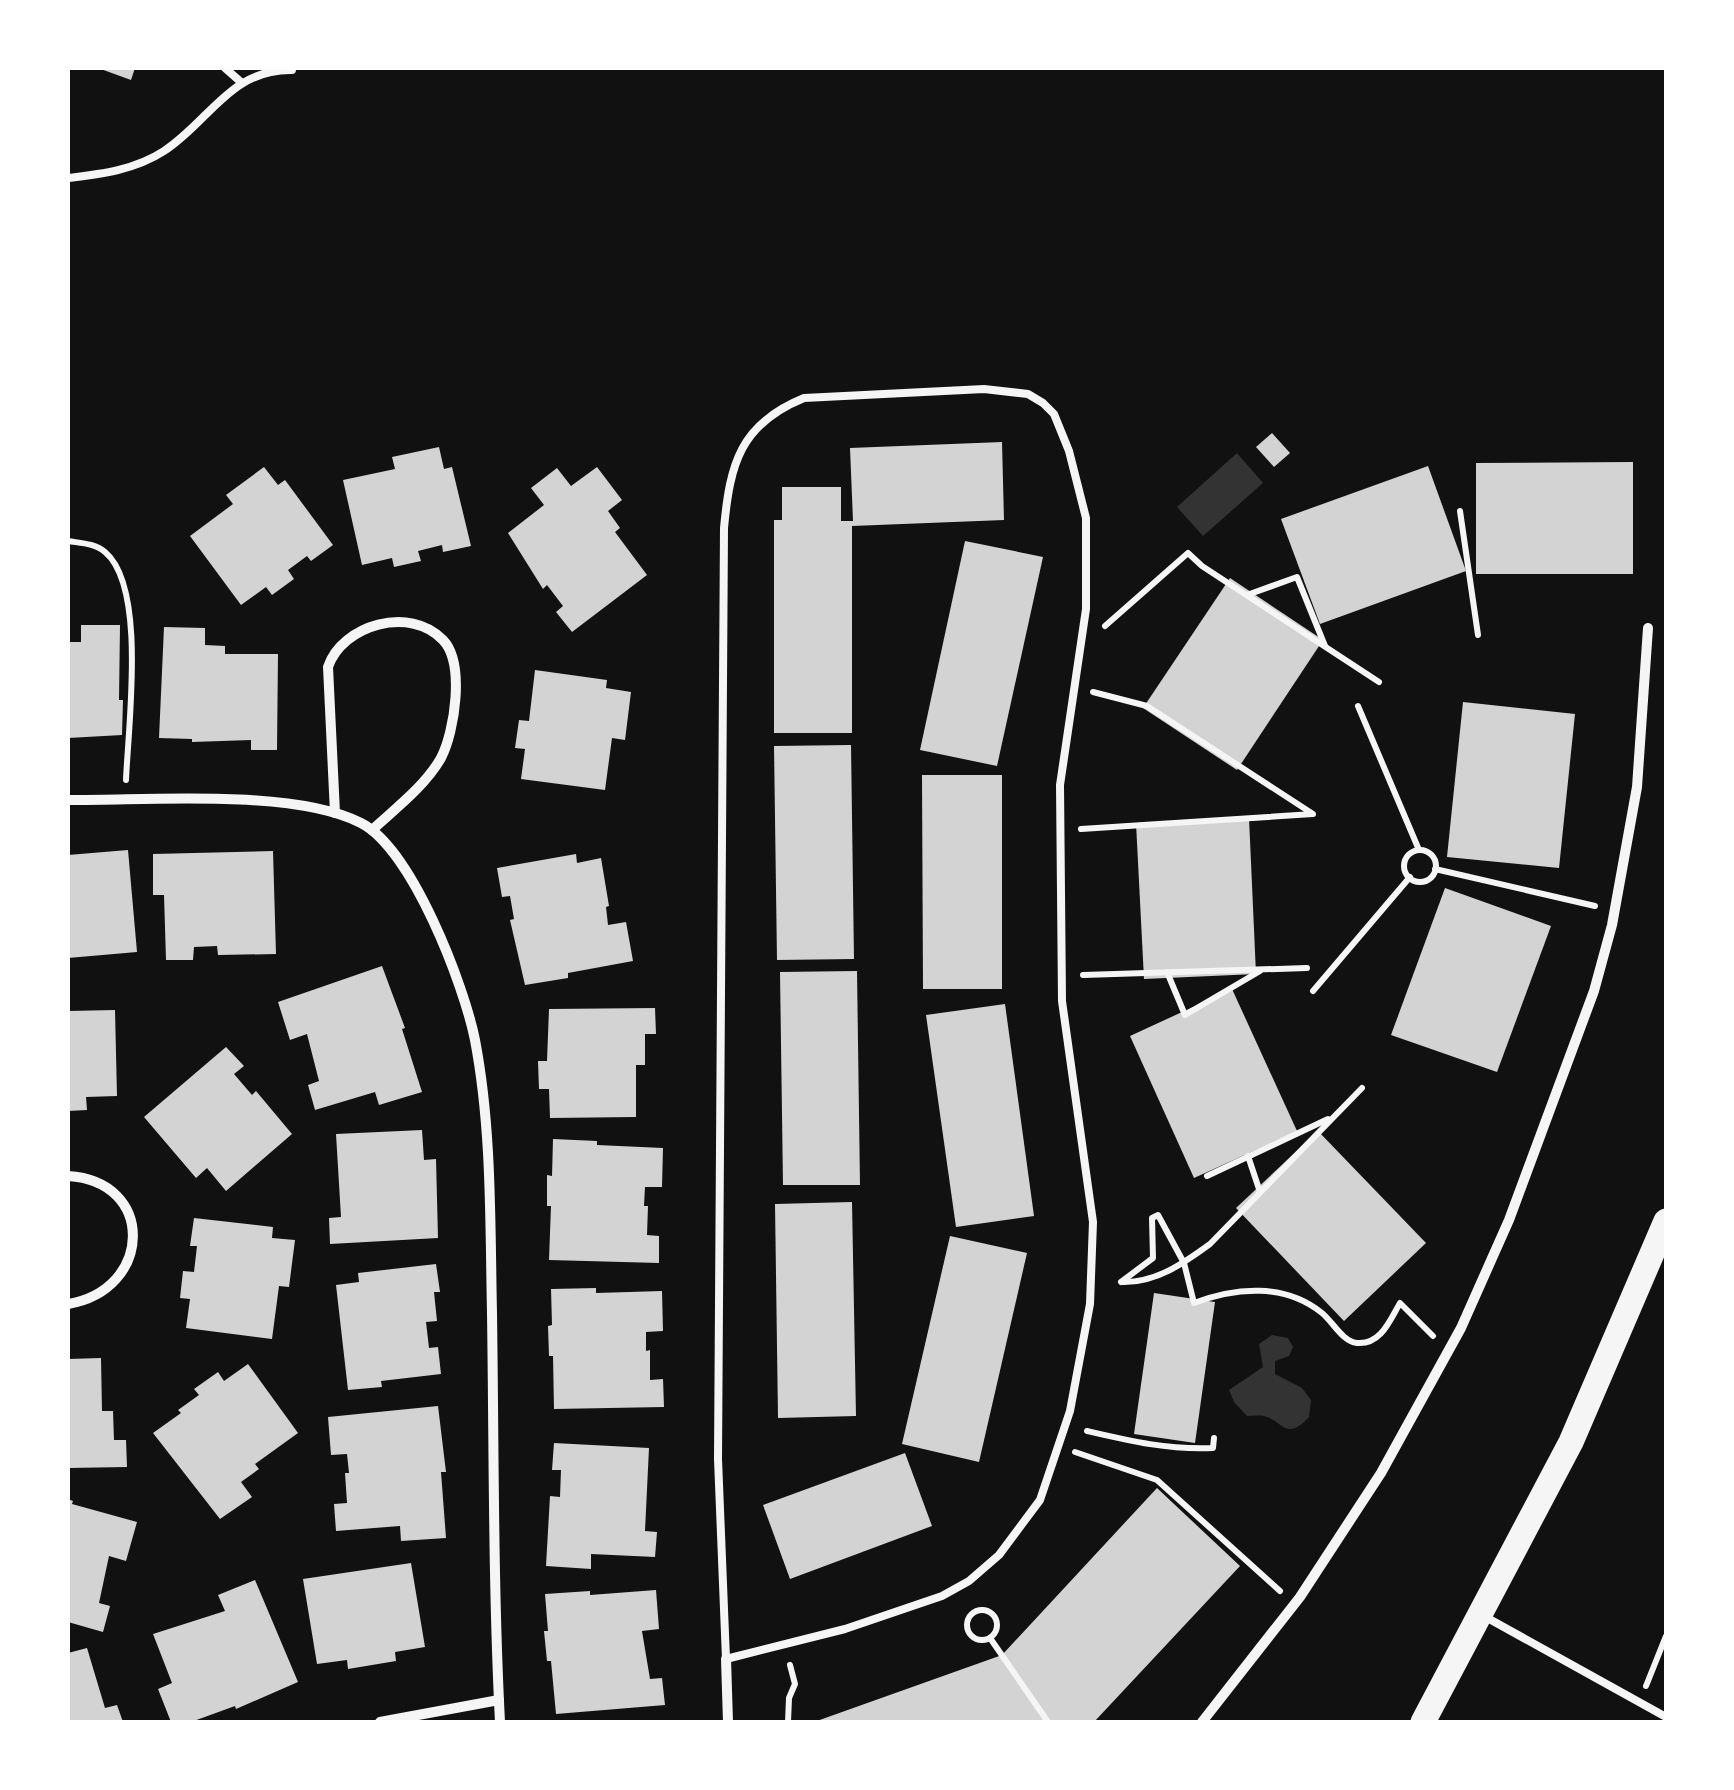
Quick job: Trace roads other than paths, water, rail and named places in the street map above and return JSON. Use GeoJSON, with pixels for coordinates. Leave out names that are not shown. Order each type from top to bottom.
{"type":"FeatureCollection","features":[{"type":"Feature","properties":{"kind":"main road"},"geometry":{"type":"LineString","coordinates":[[1424,1722],[1570,1442],[1666,1220]]}},
{"type":"Feature","properties":{"kind":"street"},"geometry":{"type":"LineString","coordinates":[[335,813],[328,666],[334,652],[348,636],[364,628],[395,623],[422,627],[440,636],[449,648],[456,692],[452,728],[442,756],[431,772],[372,830]]}},
{"type":"Feature","properties":{"kind":"street"},"geometry":{"type":"LineString","coordinates":[[1202,1722],[1294,1604],[1381,1473],[1448,1351],[1509,1220],[1594,991],[1615,910],[1638,787],[1648,628]]}},
{"type":"Feature","properties":{"kind":"street"},"geometry":{"type":"LineString","coordinates":[[68,800],[232,800],[335,813],[372,830],[394,856],[441,937],[462,994],[477,1054],[490,1233],[500,1722]]}},
{"type":"Feature","properties":{"kind":"street"},"geometry":{"type":"LineString","coordinates":[[68,1176],[106,1184],[123,1204],[133,1235],[132,1253],[120,1279],[94,1298],[68,1304]]}},
{"type":"Feature","properties":{"kind":"street"},"geometry":{"type":"LineString","coordinates":[[726,1659],[728,1722]]}},
{"type":"Feature","properties":{"kind":"street"},"geometry":{"type":"LineString","coordinates":[[380,1722],[499,1700]]}},
{"type":"Feature","properties":{"kind":"lane"},"geometry":{"type":"LineString","coordinates":[[225,68],[242,83]]}},
{"type":"Feature","properties":{"kind":"lane"},"geometry":{"type":"LineString","coordinates":[[68,178],[124,169],[166,150],[242,83],[272,70],[292,70]]}},
{"type":"Feature","properties":{"kind":"lane"},"geometry":{"type":"LineString","coordinates":[[1011,390],[1043,402],[1062,433],[1086,518],[1088,564],[1081,647],[1066,734],[1060,830],[1066,1046],[1091,1195],[1091,1281],[1066,1426],[1040,1500],[999,1556],[970,1581],[900,1612],[726,1659],[718,1459],[724,528],[728,483],[753,429],[786,405],[804,398],[1011,390]]}},
{"type":"Feature","properties":{"kind":"lane"},"geometry":{"type":"LineString","coordinates":[[1482,1615],[1666,1717]]}}]}
